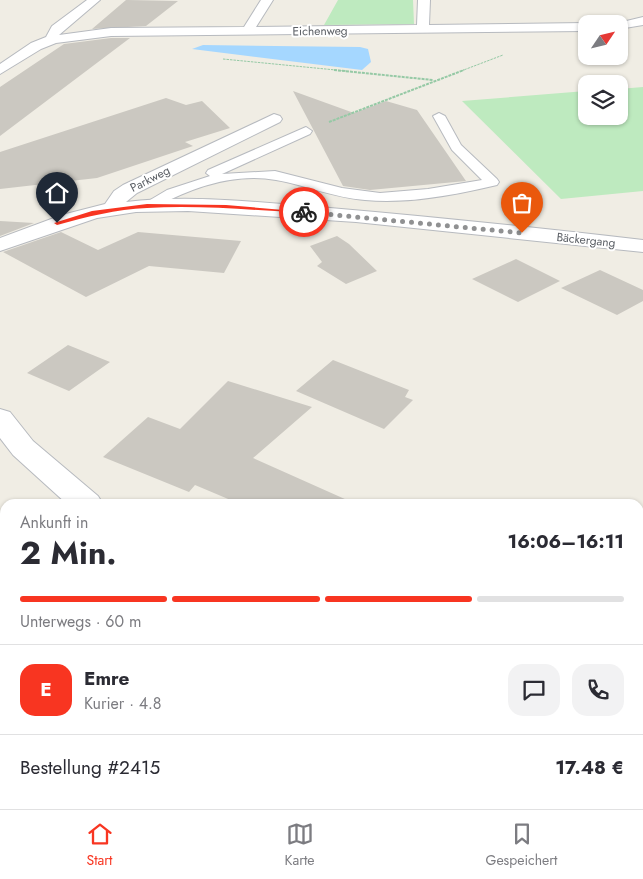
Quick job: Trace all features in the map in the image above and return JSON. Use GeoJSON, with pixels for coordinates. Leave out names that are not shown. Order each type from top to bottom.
{"type":"FeatureCollection","features":[{"type":"Feature","properties":{"kind":"street"},"geometry":{"type":"LineString","coordinates":[[0,70],[36,46],[54,39],[52,35],[56,29],[94,0]]}},
{"type":"Feature","properties":{"kind":"street"},"geometry":{"type":"LineString","coordinates":[[247,32],[267,0]]}},
{"type":"Feature","properties":{"kind":"street"},"geometry":{"type":"LineString","coordinates":[[424,0],[424,29]]}},
{"type":"Feature","properties":{"kind":"street"},"geometry":{"type":"LineString","coordinates":[[628,24],[643,21]]}},
{"type":"Feature","properties":{"kind":"street","name":"Eichenweg"},"geometry":{"type":"LineString","coordinates":[[54,39],[111,32],[578,27]]}},
{"type":"Feature","properties":{"kind":"street"},"geometry":{"type":"LineString","coordinates":[[145,32],[130,36],[126,40],[137,44],[159,44],[200,32]]}},
{"type":"Feature","properties":{"kind":"street"},"geometry":{"type":"LineString","coordinates":[[0,59],[16,60]]}},
{"type":"Feature","properties":{"kind":"street","name":"Parkweg"},"geometry":{"type":"LineString","coordinates":[[111,210],[121,195],[130,189],[274,119]]}},
{"type":"Feature","properties":{"kind":"street","name":"Bäckergang"},"geometry":{"type":"LineString","coordinates":[[111,210],[147,206],[242,208],[353,216],[643,246]]}},
{"type":"Feature","properties":{"kind":"street"},"geometry":{"type":"LineString","coordinates":[[0,245],[77,217],[111,210]]}},
{"type":"Feature","properties":{"kind":"street"},"geometry":{"type":"LineString","coordinates":[[0,418],[23,448],[81,499]]}},
{"type":"Feature","properties":{"kind":"lane"},"geometry":{"type":"LineString","coordinates":[[147,206],[177,190],[196,183],[232,176],[276,175],[320,188],[362,196],[404,198],[492,182],[456,147],[439,116]]}},
{"type":"Feature","properties":{"kind":"lane"},"geometry":{"type":"LineString","coordinates":[[196,183],[220,168],[306,131]]}},
{"type":"Feature","properties":{"kind":"path"},"geometry":{"type":"LineString","coordinates":[[306,131],[433,80],[510,53]]}},
{"type":"Feature","properties":{"kind":"path"},"geometry":{"type":"LineString","coordinates":[[220,59],[433,80]]}},
{"type":"Feature","properties":{"kind":"green space"},"geometry":{"type":"Polygon","coordinates":[[[338,0],[413,0],[414,24],[324,25],[338,0]]]}},
{"type":"Feature","properties":{"kind":"green space"},"geometry":{"type":"Polygon","coordinates":[[[643,87],[643,191],[561,199],[462,101],[578,92],[578,125],[628,125],[628,88],[643,87]]]}},
{"type":"Feature","properties":{"kind":"water"},"geometry":{"type":"Polygon","coordinates":[[[203,45],[360,47],[368,49],[371,62],[362,70],[192,49],[203,45]]]}},
{"type":"Feature","properties":{"kind":"building"},"geometry":{"type":"Polygon","coordinates":[[[126,0],[178,1],[146,26],[92,29],[126,0]]]}},
{"type":"Feature","properties":{"kind":"building"},"geometry":{"type":"Polygon","coordinates":[[[111,38],[130,38],[0,136],[0,87],[64,44],[111,38]]]}},
{"type":"Feature","properties":{"kind":"building"},"geometry":{"type":"Polygon","coordinates":[[[293,91],[354,113],[386,101],[417,110],[466,181],[370,190],[343,186],[293,91]]]}},
{"type":"Feature","properties":{"kind":"building"},"geometry":{"type":"Polygon","coordinates":[[[166,98],[186,105],[202,101],[230,128],[185,142],[193,146],[97,178],[0,189],[0,152],[166,98]]]}},
{"type":"Feature","properties":{"kind":"building"},"geometry":{"type":"Polygon","coordinates":[[[0,221],[34,223],[0,236],[0,221]]]}},
{"type":"Feature","properties":{"kind":"building"},"geometry":{"type":"Polygon","coordinates":[[[61,232],[98,250],[138,232],[241,241],[224,273],[149,266],[86,297],[3,252],[61,232]]]}},
{"type":"Feature","properties":{"kind":"building"},"geometry":{"type":"Polygon","coordinates":[[[337,236],[349,244],[377,271],[346,284],[317,266],[322,262],[310,246],[337,236]]]}},
{"type":"Feature","properties":{"kind":"building"},"geometry":{"type":"Polygon","coordinates":[[[516,259],[560,281],[518,302],[472,279],[516,259]]]}},
{"type":"Feature","properties":{"kind":"building"},"geometry":{"type":"Polygon","coordinates":[[[600,270],[643,290],[643,301],[617,315],[561,288],[600,270]]]}},
{"type":"Feature","properties":{"kind":"building"},"geometry":{"type":"Polygon","coordinates":[[[68,345],[110,362],[69,391],[27,373],[68,345]]]}},
{"type":"Feature","properties":{"kind":"building"},"geometry":{"type":"Polygon","coordinates":[[[333,360],[409,390],[405,397],[413,400],[384,429],[296,391],[333,360]]]}},
{"type":"Feature","properties":{"kind":"building"},"geometry":{"type":"Polygon","coordinates":[[[228,381],[312,407],[253,458],[345,499],[228,499],[195,485],[189,492],[103,457],[148,417],[180,429],[228,381]]]}},
{"type":"Feature","properties":{"kind":"way so far"},"geometry":{"type":"LineString","coordinates":[[304,212],[522,233]]}},
{"type":"Feature","properties":{"kind":"route"},"geometry":{"type":"LineString","coordinates":[[57,223],[92,213],[147,206],[226,207],[304,212]]}}]}
